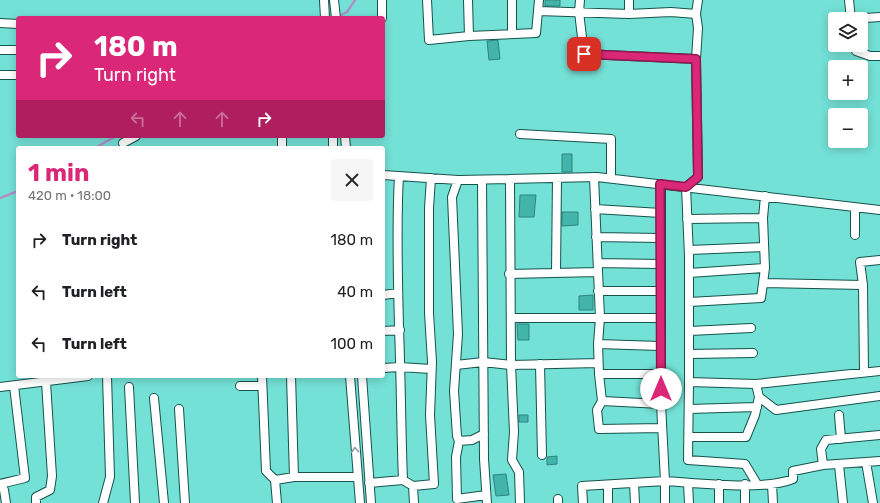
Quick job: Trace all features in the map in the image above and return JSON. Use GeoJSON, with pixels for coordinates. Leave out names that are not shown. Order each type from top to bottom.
{"type":"FeatureCollection","features":[{"type":"Feature","properties":{"kind":"street"},"geometry":{"type":"LineString","coordinates":[[324,0],[325,16]]}},
{"type":"Feature","properties":{"kind":"street"},"geometry":{"type":"LineString","coordinates":[[334,0],[336,16]]}},
{"type":"Feature","properties":{"kind":"street"},"geometry":{"type":"LineString","coordinates":[[382,0],[382,16]]}},
{"type":"Feature","properties":{"kind":"street"},"geometry":{"type":"LineString","coordinates":[[427,0],[429,40],[469,36],[536,33],[539,0]]}},
{"type":"Feature","properties":{"kind":"street"},"geometry":{"type":"LineString","coordinates":[[468,0],[469,36]]}},
{"type":"Feature","properties":{"kind":"street"},"geometry":{"type":"LineString","coordinates":[[512,0],[512,34]]}},
{"type":"Feature","properties":{"kind":"street"},"geometry":{"type":"LineString","coordinates":[[580,0],[579,12],[584,54],[696,59]]}},
{"type":"Feature","properties":{"kind":"street"},"geometry":{"type":"LineString","coordinates":[[629,0],[629,14]]}},
{"type":"Feature","properties":{"kind":"street"},"geometry":{"type":"LineString","coordinates":[[686,187],[698,177],[696,59],[698,28],[696,14],[698,0]]}},
{"type":"Feature","properties":{"kind":"street"},"geometry":{"type":"LineString","coordinates":[[849,0],[850,12]]}},
{"type":"Feature","properties":{"kind":"street"},"geometry":{"type":"LineString","coordinates":[[538,11],[629,14],[671,12],[696,14]]}},
{"type":"Feature","properties":{"kind":"street"},"geometry":{"type":"LineString","coordinates":[[868,18],[880,17]]}},
{"type":"Feature","properties":{"kind":"street"},"geometry":{"type":"LineString","coordinates":[[0,24],[16,24]]}},
{"type":"Feature","properties":{"kind":"street"},"geometry":{"type":"LineString","coordinates":[[0,50],[16,50]]}},
{"type":"Feature","properties":{"kind":"street"},"geometry":{"type":"LineString","coordinates":[[858,52],[861,54],[880,56]]}},
{"type":"Feature","properties":{"kind":"street"},"geometry":{"type":"LineString","coordinates":[[0,75],[16,75]]}},
{"type":"Feature","properties":{"kind":"street"},"geometry":{"type":"LineString","coordinates":[[520,134],[611,139],[611,178]]}},
{"type":"Feature","properties":{"kind":"street"},"geometry":{"type":"LineString","coordinates":[[123,143],[132,138]]}},
{"type":"Feature","properties":{"kind":"street"},"geometry":{"type":"LineString","coordinates":[[385,176],[458,180],[594,177],[611,178],[880,210]]}},
{"type":"Feature","properties":{"kind":"street"},"geometry":{"type":"LineString","coordinates":[[399,176],[397,218],[399,236],[398,293],[403,480]]}},
{"type":"Feature","properties":{"kind":"street"},"geometry":{"type":"LineString","coordinates":[[594,177],[600,318],[598,363],[602,401],[597,410],[599,429],[662,428]]}},
{"type":"Feature","properties":{"kind":"street"},"geometry":{"type":"LineString","coordinates":[[369,483],[403,480],[413,486],[434,484],[430,415],[431,369],[429,313],[429,208],[431,178]]}},
{"type":"Feature","properties":{"kind":"street"},"geometry":{"type":"LineString","coordinates":[[556,273],[557,178]]}},
{"type":"Feature","properties":{"kind":"street"},"geometry":{"type":"LineString","coordinates":[[510,179],[511,365],[514,432],[512,460],[519,472],[520,503]]}},
{"type":"Feature","properties":{"kind":"street"},"geometry":{"type":"LineString","coordinates":[[458,180],[452,197],[458,334],[454,391],[457,436],[460,441],[456,458],[457,499],[487,499],[484,434],[482,180]]}},
{"type":"Feature","properties":{"kind":"street"},"geometry":{"type":"LineString","coordinates":[[660,184],[660,374],[665,503]]}},
{"type":"Feature","properties":{"kind":"street"},"geometry":{"type":"LineString","coordinates":[[686,187],[690,331],[688,460],[745,464],[757,484]]}},
{"type":"Feature","properties":{"kind":"street"},"geometry":{"type":"LineString","coordinates":[[689,302],[761,298],[765,268],[765,196]]}},
{"type":"Feature","properties":{"kind":"street"},"geometry":{"type":"LineString","coordinates":[[855,208],[855,235]]}},
{"type":"Feature","properties":{"kind":"street"},"geometry":{"type":"LineString","coordinates":[[595,209],[660,213]]}},
{"type":"Feature","properties":{"kind":"street"},"geometry":{"type":"LineString","coordinates":[[687,219],[764,218]]}},
{"type":"Feature","properties":{"kind":"street"},"geometry":{"type":"LineString","coordinates":[[596,238],[660,238]]}},
{"type":"Feature","properties":{"kind":"street"},"geometry":{"type":"LineString","coordinates":[[688,250],[764,247]]}},
{"type":"Feature","properties":{"kind":"street"},"geometry":{"type":"LineString","coordinates":[[864,372],[863,285],[860,262],[880,260]]}},
{"type":"Feature","properties":{"kind":"street"},"geometry":{"type":"LineString","coordinates":[[598,263],[660,264]]}},
{"type":"Feature","properties":{"kind":"street"},"geometry":{"type":"LineString","coordinates":[[689,273],[765,268]]}},
{"type":"Feature","properties":{"kind":"street"},"geometry":{"type":"LineString","coordinates":[[510,274],[598,272]]}},
{"type":"Feature","properties":{"kind":"street"},"geometry":{"type":"LineString","coordinates":[[764,283],[863,285]]}},
{"type":"Feature","properties":{"kind":"street"},"geometry":{"type":"LineString","coordinates":[[598,291],[660,291]]}},
{"type":"Feature","properties":{"kind":"street"},"geometry":{"type":"LineString","coordinates":[[385,295],[398,293]]}},
{"type":"Feature","properties":{"kind":"street"},"geometry":{"type":"LineString","coordinates":[[511,318],[660,318]]}},
{"type":"Feature","properties":{"kind":"street"},"geometry":{"type":"LineString","coordinates":[[690,331],[751,328]]}},
{"type":"Feature","properties":{"kind":"street"},"geometry":{"type":"LineString","coordinates":[[385,331],[400,330]]}},
{"type":"Feature","properties":{"kind":"street"},"geometry":{"type":"LineString","coordinates":[[598,344],[660,346]]}},
{"type":"Feature","properties":{"kind":"street"},"geometry":{"type":"LineString","coordinates":[[689,354],[753,352]]}},
{"type":"Feature","properties":{"kind":"street"},"geometry":{"type":"LineString","coordinates":[[456,365],[483,362],[511,365],[598,363]]}},
{"type":"Feature","properties":{"kind":"street"},"geometry":{"type":"LineString","coordinates":[[540,364],[542,455]]}},
{"type":"Feature","properties":{"kind":"street"},"geometry":{"type":"LineString","coordinates":[[385,368],[400,367],[431,369]]}},
{"type":"Feature","properties":{"kind":"street"},"geometry":{"type":"LineString","coordinates":[[689,382],[756,384],[880,371]]}},
{"type":"Feature","properties":{"kind":"street"},"geometry":{"type":"LineString","coordinates":[[599,374],[660,374]]}},
{"type":"Feature","properties":{"kind":"street"},"geometry":{"type":"LineString","coordinates":[[0,387],[74,378]]}},
{"type":"Feature","properties":{"kind":"street"},"geometry":{"type":"LineString","coordinates":[[103,503],[110,477],[107,378]]}},
{"type":"Feature","properties":{"kind":"street"},"geometry":{"type":"LineString","coordinates":[[262,378],[266,471],[274,480],[277,503]]}},
{"type":"Feature","properties":{"kind":"street"},"geometry":{"type":"LineString","coordinates":[[291,378],[294,477]]}},
{"type":"Feature","properties":{"kind":"street"},"geometry":{"type":"LineString","coordinates":[[350,378],[360,503]]}},
{"type":"Feature","properties":{"kind":"street"},"geometry":{"type":"LineString","coordinates":[[362,378],[371,503]]}},
{"type":"Feature","properties":{"kind":"street"},"geometry":{"type":"LineString","coordinates":[[36,503],[36,497],[50,490],[52,476],[46,382]]}},
{"type":"Feature","properties":{"kind":"street"},"geometry":{"type":"LineString","coordinates":[[689,437],[746,437],[759,397],[756,384]]}},
{"type":"Feature","properties":{"kind":"street"},"geometry":{"type":"LineString","coordinates":[[6,503],[4,490],[0,484],[24,478],[14,386]]}},
{"type":"Feature","properties":{"kind":"street"},"geometry":{"type":"LineString","coordinates":[[240,386],[262,386]]}},
{"type":"Feature","properties":{"kind":"street"},"geometry":{"type":"LineString","coordinates":[[129,387],[135,503]]}},
{"type":"Feature","properties":{"kind":"street"},"geometry":{"type":"LineString","coordinates":[[759,397],[776,410],[880,396]]}},
{"type":"Feature","properties":{"kind":"street"},"geometry":{"type":"LineString","coordinates":[[154,398],[164,503]]}},
{"type":"Feature","properties":{"kind":"street"},"geometry":{"type":"LineString","coordinates":[[602,401],[661,404]]}},
{"type":"Feature","properties":{"kind":"street"},"geometry":{"type":"LineString","coordinates":[[689,409],[757,407]]}},
{"type":"Feature","properties":{"kind":"street"},"geometry":{"type":"LineString","coordinates":[[179,409],[185,503]]}},
{"type":"Feature","properties":{"kind":"street"},"geometry":{"type":"LineString","coordinates":[[839,415],[841,439]]}},
{"type":"Feature","properties":{"kind":"street"},"geometry":{"type":"LineString","coordinates":[[460,441],[472,440],[484,434]]}},
{"type":"Feature","properties":{"kind":"street"},"geometry":{"type":"LineString","coordinates":[[823,465],[821,449],[826,440],[880,435]]}},
{"type":"Feature","properties":{"kind":"street"},"geometry":{"type":"LineString","coordinates":[[583,503],[582,486],[665,482],[780,484],[793,479],[793,471],[823,465],[880,461]]}},
{"type":"Feature","properties":{"kind":"street"},"geometry":{"type":"LineString","coordinates":[[866,462],[873,503]]}},
{"type":"Feature","properties":{"kind":"street"},"geometry":{"type":"LineString","coordinates":[[839,465],[843,503]]}},
{"type":"Feature","properties":{"kind":"street"},"geometry":{"type":"LineString","coordinates":[[274,480],[294,477],[357,477]]}},
{"type":"Feature","properties":{"kind":"street"},"geometry":{"type":"LineString","coordinates":[[634,483],[635,503]]}},
{"type":"Feature","properties":{"kind":"street"},"geometry":{"type":"LineString","coordinates":[[688,483],[689,503]]}},
{"type":"Feature","properties":{"kind":"street"},"geometry":{"type":"LineString","coordinates":[[719,484],[719,503]]}},
{"type":"Feature","properties":{"kind":"street"},"geometry":{"type":"LineString","coordinates":[[745,484],[745,503]]}},
{"type":"Feature","properties":{"kind":"street"},"geometry":{"type":"LineString","coordinates":[[772,484],[773,503]]}},
{"type":"Feature","properties":{"kind":"street"},"geometry":{"type":"LineString","coordinates":[[608,485],[608,503]]}},
{"type":"Feature","properties":{"kind":"street"},"geometry":{"type":"LineString","coordinates":[[413,486],[414,503]]}},
{"type":"Feature","properties":{"kind":"building"},"geometry":{"type":"Polygon","coordinates":[[[545,0],[560,0],[560,6],[545,6],[545,0]]]}},
{"type":"Feature","properties":{"kind":"building"},"geometry":{"type":"Polygon","coordinates":[[[498,40],[500,59],[489,60],[487,41],[498,40]]]}},
{"type":"Feature","properties":{"kind":"building"},"geometry":{"type":"Polygon","coordinates":[[[562,154],[572,154],[572,172],[562,172],[562,154]]]}},
{"type":"Feature","properties":{"kind":"building"},"geometry":{"type":"Polygon","coordinates":[[[520,195],[536,195],[534,217],[519,217],[520,195]]]}},
{"type":"Feature","properties":{"kind":"building"},"geometry":{"type":"Polygon","coordinates":[[[562,212],[578,212],[578,225],[562,226],[562,212]]]}},
{"type":"Feature","properties":{"kind":"building"},"geometry":{"type":"Polygon","coordinates":[[[593,295],[593,310],[579,310],[579,296],[593,295]]]}},
{"type":"Feature","properties":{"kind":"building"},"geometry":{"type":"Polygon","coordinates":[[[517,324],[529,324],[529,340],[518,340],[517,324]]]}},
{"type":"Feature","properties":{"kind":"building"},"geometry":{"type":"Polygon","coordinates":[[[519,415],[528,415],[528,422],[519,422],[519,415]]]}},
{"type":"Feature","properties":{"kind":"building"},"geometry":{"type":"Polygon","coordinates":[[[557,456],[557,464],[547,465],[547,457],[557,456]]]}},
{"type":"Feature","properties":{"kind":"building"},"geometry":{"type":"Polygon","coordinates":[[[506,474],[509,495],[496,496],[493,475],[506,474]]]}},
{"type":"Feature","properties":{"kind":"waterway"},"geometry":{"type":"LineString","coordinates":[[339,16],[347,12],[355,0]]}},
{"type":"Feature","properties":{"kind":"waterway"},"geometry":{"type":"LineString","coordinates":[[98,146],[112,138]]}},
{"type":"Feature","properties":{"kind":"waterway"},"geometry":{"type":"LineString","coordinates":[[0,198],[16,192]]}},
{"type":"Feature","properties":{"kind":"route"},"geometry":{"type":"LineString","coordinates":[[584,54],[696,59],[698,177],[686,187],[660,184],[661,389]]}}]}
